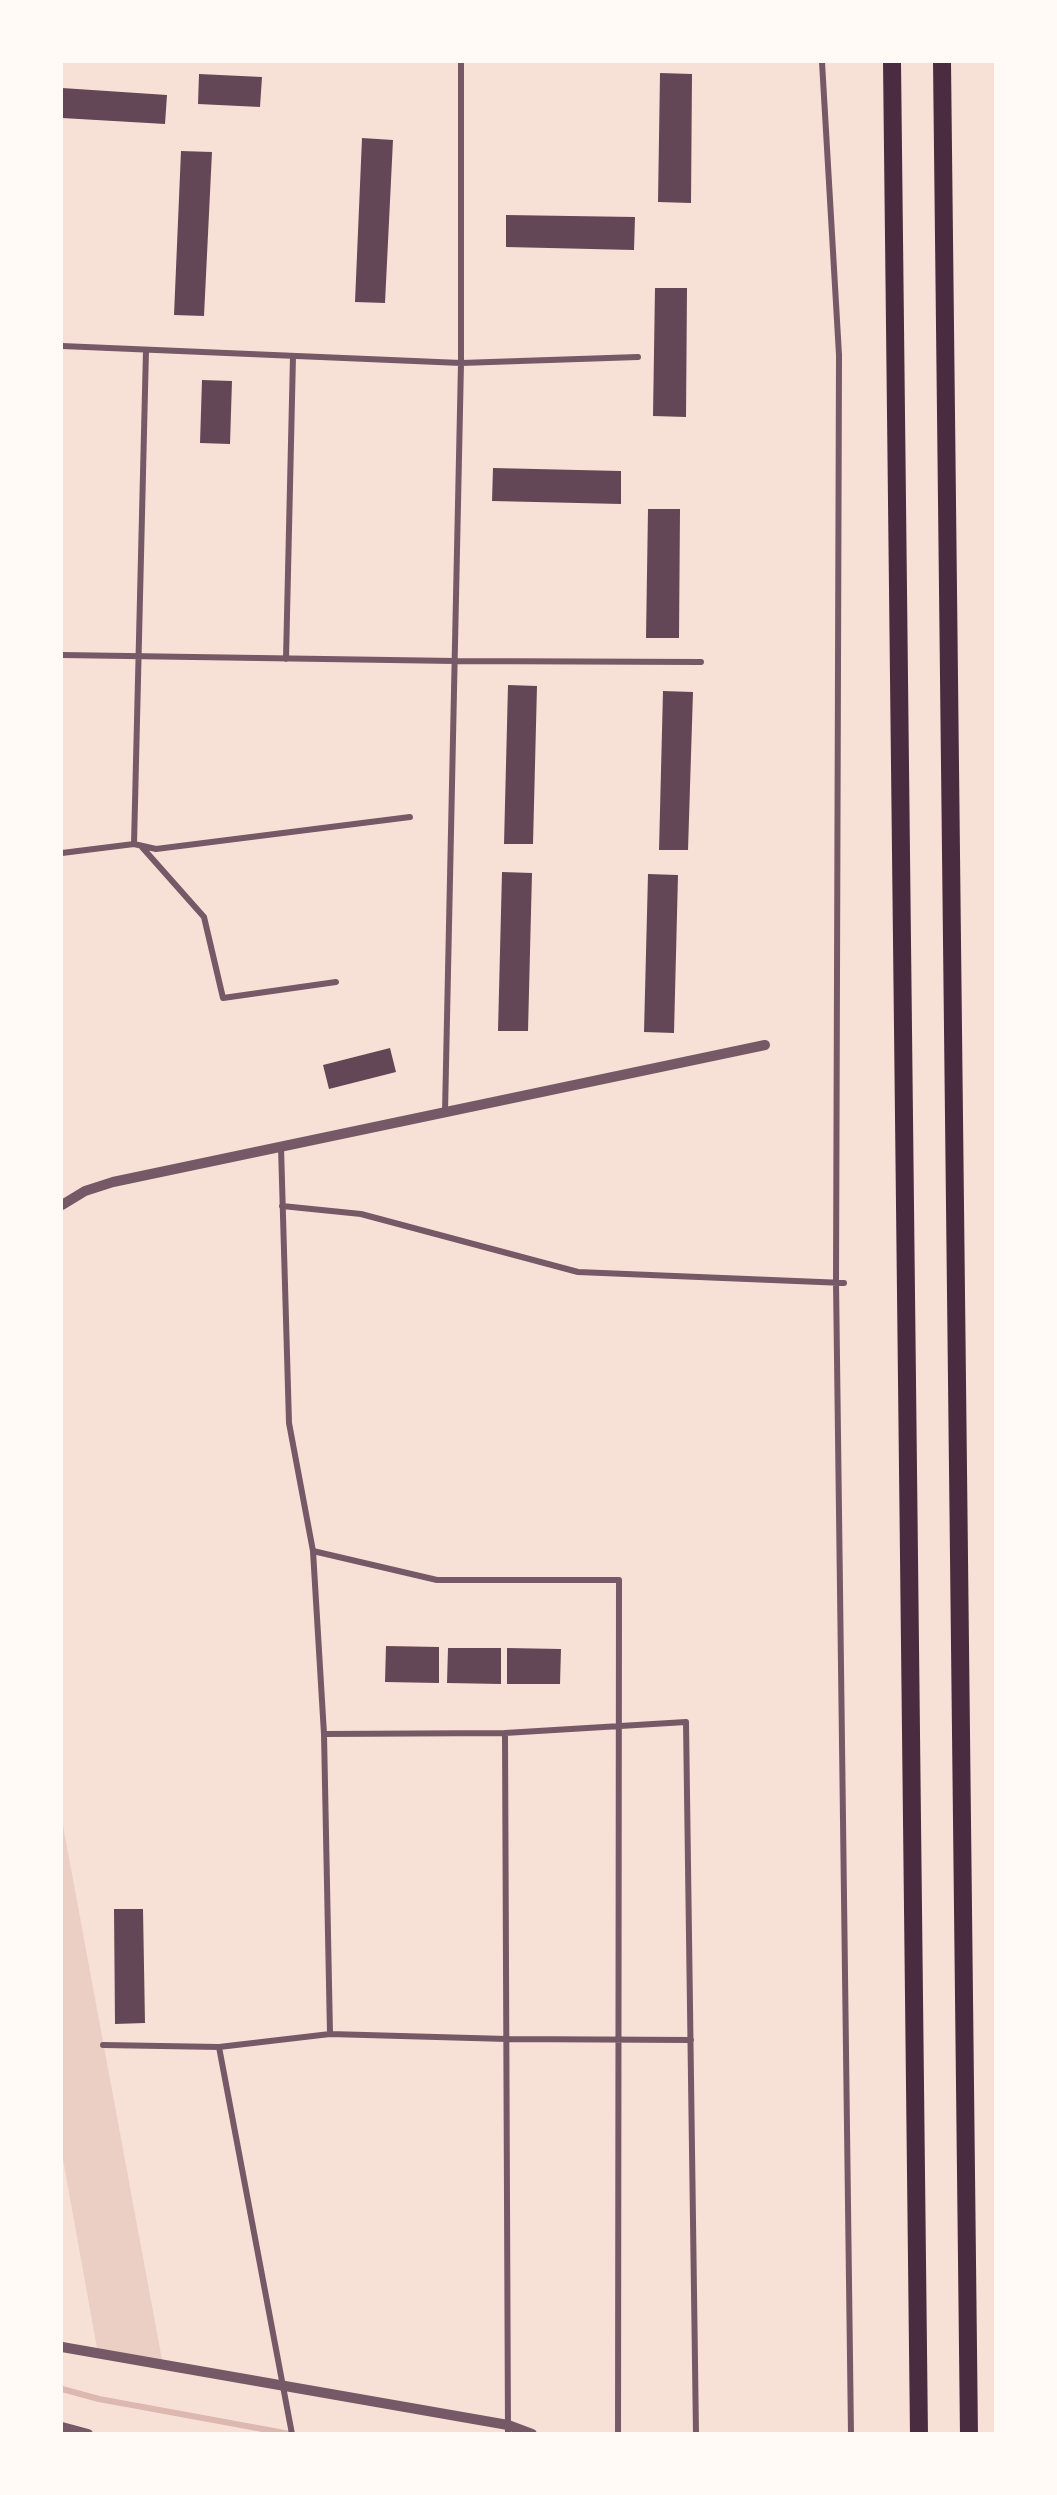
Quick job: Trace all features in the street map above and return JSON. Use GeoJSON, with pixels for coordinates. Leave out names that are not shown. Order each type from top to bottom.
{"type":"FeatureCollection","features":[{"type":"Feature","properties":{"kind":"highway"},"geometry":{"type":"LineString","coordinates":[[892,62],[919,2433]]}},
{"type":"Feature","properties":{"kind":"highway"},"geometry":{"type":"LineString","coordinates":[[942,62],[969,2433]]}},
{"type":"Feature","properties":{"kind":"street"},"geometry":{"type":"LineString","coordinates":[[445,1112],[461,363],[461,62]]}},
{"type":"Feature","properties":{"kind":"street"},"geometry":{"type":"LineString","coordinates":[[822,62],[839,356],[836,1282],[851,2433]]}},
{"type":"Feature","properties":{"kind":"street"},"geometry":{"type":"LineString","coordinates":[[62,346],[461,363],[638,357]]}},
{"type":"Feature","properties":{"kind":"street"},"geometry":{"type":"LineString","coordinates":[[146,350],[139,656],[138,844],[204,917],[223,998],[336,982]]}},
{"type":"Feature","properties":{"kind":"street"},"geometry":{"type":"LineString","coordinates":[[286,658],[293,356]]}},
{"type":"Feature","properties":{"kind":"street"},"geometry":{"type":"LineString","coordinates":[[62,655],[701,662]]}},
{"type":"Feature","properties":{"kind":"street"},"geometry":{"type":"LineString","coordinates":[[62,853],[138,844],[156,849],[410,817]]}},
{"type":"Feature","properties":{"kind":"street"},"geometry":{"type":"LineString","coordinates":[[62,1205],[85,1191],[113,1182],[765,1046]]}},
{"type":"Feature","properties":{"kind":"street"},"geometry":{"type":"LineString","coordinates":[[281,1147],[289,1423],[313,1551],[324,1734],[330,2034]]}},
{"type":"Feature","properties":{"kind":"street"},"geometry":{"type":"LineString","coordinates":[[282,1206],[361,1214],[578,1272],[844,1283]]}},
{"type":"Feature","properties":{"kind":"street"},"geometry":{"type":"LineString","coordinates":[[313,1551],[437,1580],[619,1580],[618,2433]]}},
{"type":"Feature","properties":{"kind":"street"},"geometry":{"type":"LineString","coordinates":[[324,1734],[505,1732],[686,1722],[696,2433]]}},
{"type":"Feature","properties":{"kind":"street"},"geometry":{"type":"LineString","coordinates":[[505,1732],[508,2429]]}},
{"type":"Feature","properties":{"kind":"street"},"geometry":{"type":"LineString","coordinates":[[104,2044],[219,2047],[330,2034],[507,2039],[691,2040]]}},
{"type":"Feature","properties":{"kind":"street"},"geometry":{"type":"LineString","coordinates":[[219,2047],[291,2433]]}},
{"type":"Feature","properties":{"kind":"street"},"geometry":{"type":"LineString","coordinates":[[62,2347],[282,2385],[532,2433]]}},
{"type":"Feature","properties":{"kind":"street"},"geometry":{"type":"LineString","coordinates":[[62,2427],[88,2433]]}},
{"type":"Feature","properties":{"kind":"shaded area"},"geometry":{"type":"Polygon","coordinates":[[[62,1820],[163,2365],[98,2354],[62,2154],[62,1820]]]}},
{"type":"Feature","properties":{"kind":"building"},"geometry":{"type":"Polygon","coordinates":[[[660,73],[692,74],[691,203],[658,202],[660,73]]]}},
{"type":"Feature","properties":{"kind":"building"},"geometry":{"type":"Polygon","coordinates":[[[199,74],[262,77],[260,107],[198,104],[199,74]]]}},
{"type":"Feature","properties":{"kind":"building"},"geometry":{"type":"Polygon","coordinates":[[[62,88],[167,95],[165,124],[62,118],[62,88]]]}},
{"type":"Feature","properties":{"kind":"building"},"geometry":{"type":"Polygon","coordinates":[[[362,138],[393,140],[385,303],[355,302],[362,138]]]}},
{"type":"Feature","properties":{"kind":"building"},"geometry":{"type":"Polygon","coordinates":[[[181,151],[212,152],[204,316],[174,315],[181,151]]]}},
{"type":"Feature","properties":{"kind":"building"},"geometry":{"type":"Polygon","coordinates":[[[506,215],[635,217],[634,250],[506,247],[506,215]]]}},
{"type":"Feature","properties":{"kind":"building"},"geometry":{"type":"Polygon","coordinates":[[[655,288],[687,288],[686,417],[653,416],[655,288]]]}},
{"type":"Feature","properties":{"kind":"building"},"geometry":{"type":"Polygon","coordinates":[[[202,380],[232,381],[230,444],[200,443],[202,380]]]}},
{"type":"Feature","properties":{"kind":"building"},"geometry":{"type":"Polygon","coordinates":[[[493,468],[621,471],[621,504],[492,501],[493,468]]]}},
{"type":"Feature","properties":{"kind":"building"},"geometry":{"type":"Polygon","coordinates":[[[648,509],[680,509],[679,638],[646,638],[648,509]]]}},
{"type":"Feature","properties":{"kind":"building"},"geometry":{"type":"Polygon","coordinates":[[[508,685],[537,686],[533,844],[504,844],[508,685]]]}},
{"type":"Feature","properties":{"kind":"building"},"geometry":{"type":"Polygon","coordinates":[[[663,691],[693,692],[688,850],[659,850],[663,691]]]}},
{"type":"Feature","properties":{"kind":"building"},"geometry":{"type":"Polygon","coordinates":[[[502,872],[532,873],[528,1031],[498,1031],[502,872]]]}},
{"type":"Feature","properties":{"kind":"building"},"geometry":{"type":"Polygon","coordinates":[[[648,874],[678,875],[674,1033],[644,1032],[648,874]]]}},
{"type":"Feature","properties":{"kind":"building"},"geometry":{"type":"Polygon","coordinates":[[[390,1048],[396,1072],[329,1089],[323,1065],[390,1048]]]}},
{"type":"Feature","properties":{"kind":"building"},"geometry":{"type":"Polygon","coordinates":[[[386,1646],[439,1647],[439,1683],[385,1682],[386,1646]]]}},
{"type":"Feature","properties":{"kind":"building"},"geometry":{"type":"Polygon","coordinates":[[[448,1648],[501,1648],[501,1684],[447,1683],[448,1648]]]}},
{"type":"Feature","properties":{"kind":"building"},"geometry":{"type":"Polygon","coordinates":[[[507,1648],[561,1649],[560,1684],[507,1684],[507,1648]]]}},
{"type":"Feature","properties":{"kind":"building"},"geometry":{"type":"Polygon","coordinates":[[[114,1909],[143,1909],[145,2023],[115,2024],[114,1909]]]}},
{"type":"Feature","properties":{"kind":"waterway"},"geometry":{"type":"LineString","coordinates":[[62,2389],[99,2399],[290,2434]]}}]}
